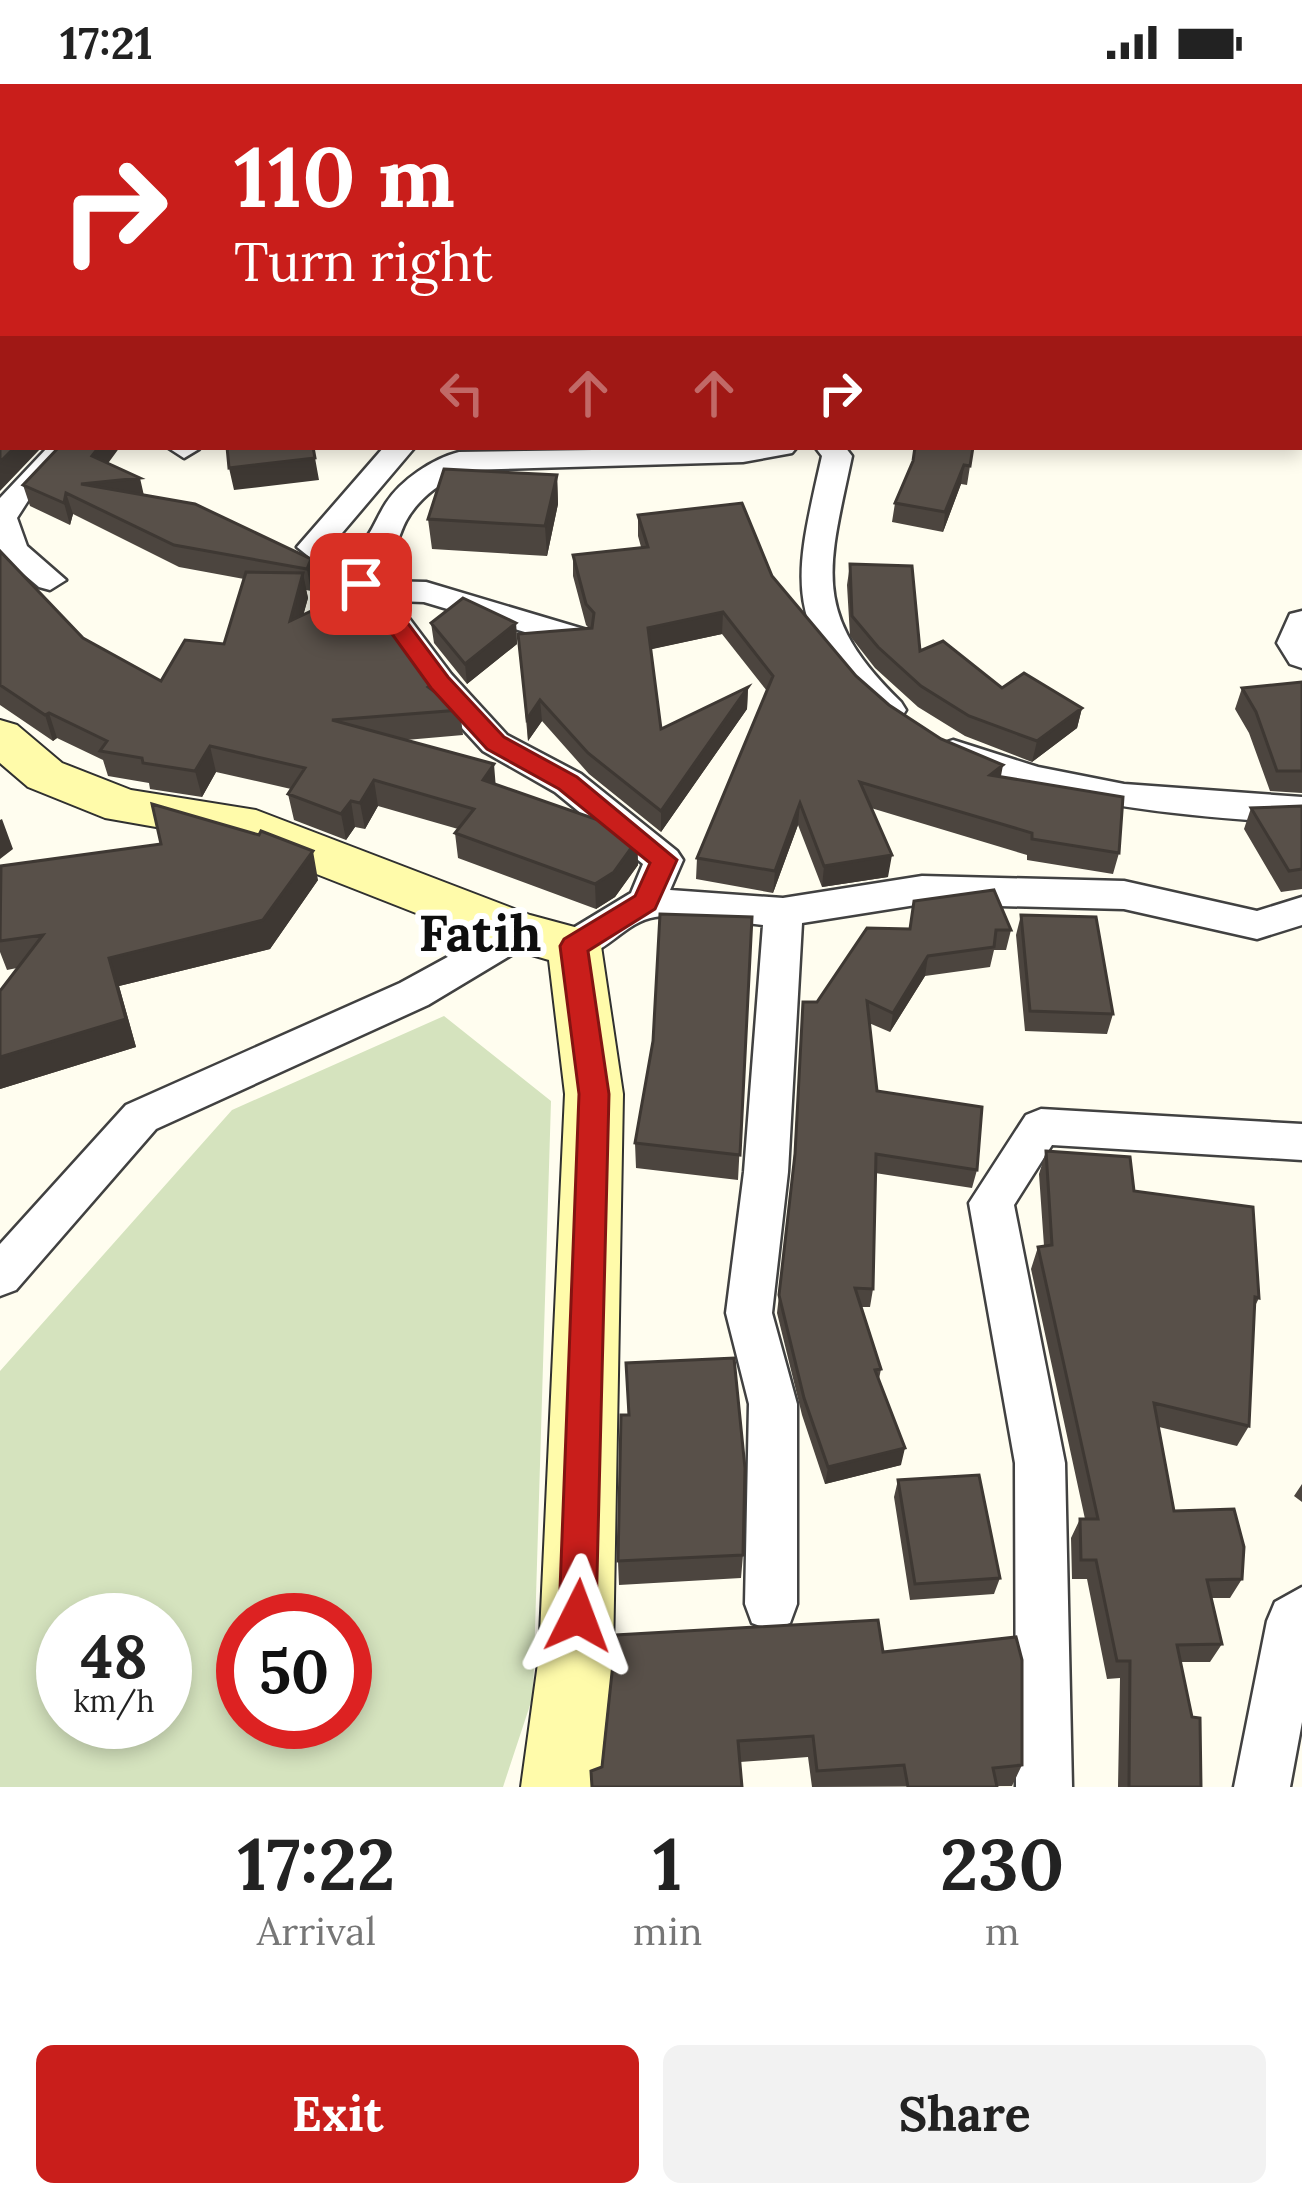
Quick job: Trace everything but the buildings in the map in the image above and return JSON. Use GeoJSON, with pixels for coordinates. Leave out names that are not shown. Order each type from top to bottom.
{"type":"FeatureCollection","features":[{"type":"Feature","properties":{"kind":"main road"},"geometry":{"type":"LineString","coordinates":[[0,736],[45,776],[123,806],[238,823],[546,939],[594,1094],[576,1656],[560,1787]]}},
{"type":"Feature","properties":{"kind":"street"},"geometry":{"type":"LineString","coordinates":[[50,580],[13,550],[2,518],[22,487],[62,450]]}},
{"type":"Feature","properties":{"kind":"street"},"geometry":{"type":"LineString","coordinates":[[397,450],[313,547],[372,590],[440,682],[495,743],[568,783],[664,860],[646,902]]}},
{"type":"Feature","properties":{"kind":"street"},"geometry":{"type":"LineString","coordinates":[[342,569],[380,549],[400,505],[423,482],[459,461],[762,450]]}},
{"type":"Feature","properties":{"kind":"street"},"geometry":{"type":"LineString","coordinates":[[832,450],[837,456],[813,571],[817,613],[822,631],[862,686],[901,721],[948,750],[1013,776],[1193,804],[1302,810]]}},
{"type":"Feature","properties":{"kind":"street"},"geometry":{"type":"LineString","coordinates":[[372,590],[426,592],[575,637]]}},
{"type":"Feature","properties":{"kind":"street"},"geometry":{"type":"LineString","coordinates":[[1302,621],[1294,643],[1302,657]]}},
{"type":"Feature","properties":{"kind":"street"},"geometry":{"type":"LineString","coordinates":[[0,1276],[141,1117],[414,994],[646,902],[783,912],[922,890],[1124,895],[1257,925],[1302,911]]}},
{"type":"Feature","properties":{"kind":"street"},"geometry":{"type":"LineString","coordinates":[[771,1604],[772,1404],[749,1312],[766,1172],[783,912]]}},
{"type":"Feature","properties":{"kind":"street"},"geometry":{"type":"LineString","coordinates":[[1044,1787],[1040,1463],[991,1203],[1041,1127],[1302,1142]]}},
{"type":"Feature","properties":{"kind":"street"},"geometry":{"type":"LineString","coordinates":[[1262,1787],[1294,1621],[1302,1612]]}},
{"type":"Feature","properties":{"kind":"green space"},"geometry":{"type":"Polygon","coordinates":[[[444,1016],[551,1101],[533,1696],[503,1787],[0,1787],[0,1371],[232,1110],[444,1016]]]}},
{"type":"Feature","properties":{"kind":"district","name":"Fatih"},"geometry":{"type":"Point","coordinates":[480,932]}},
{"type":"Feature","properties":{"kind":"route"},"geometry":{"type":"LineString","coordinates":[[361,584],[372,590],[440,682],[495,743],[568,783],[664,860],[646,902],[574,946],[594,1094],[578,1616]]}}]}
